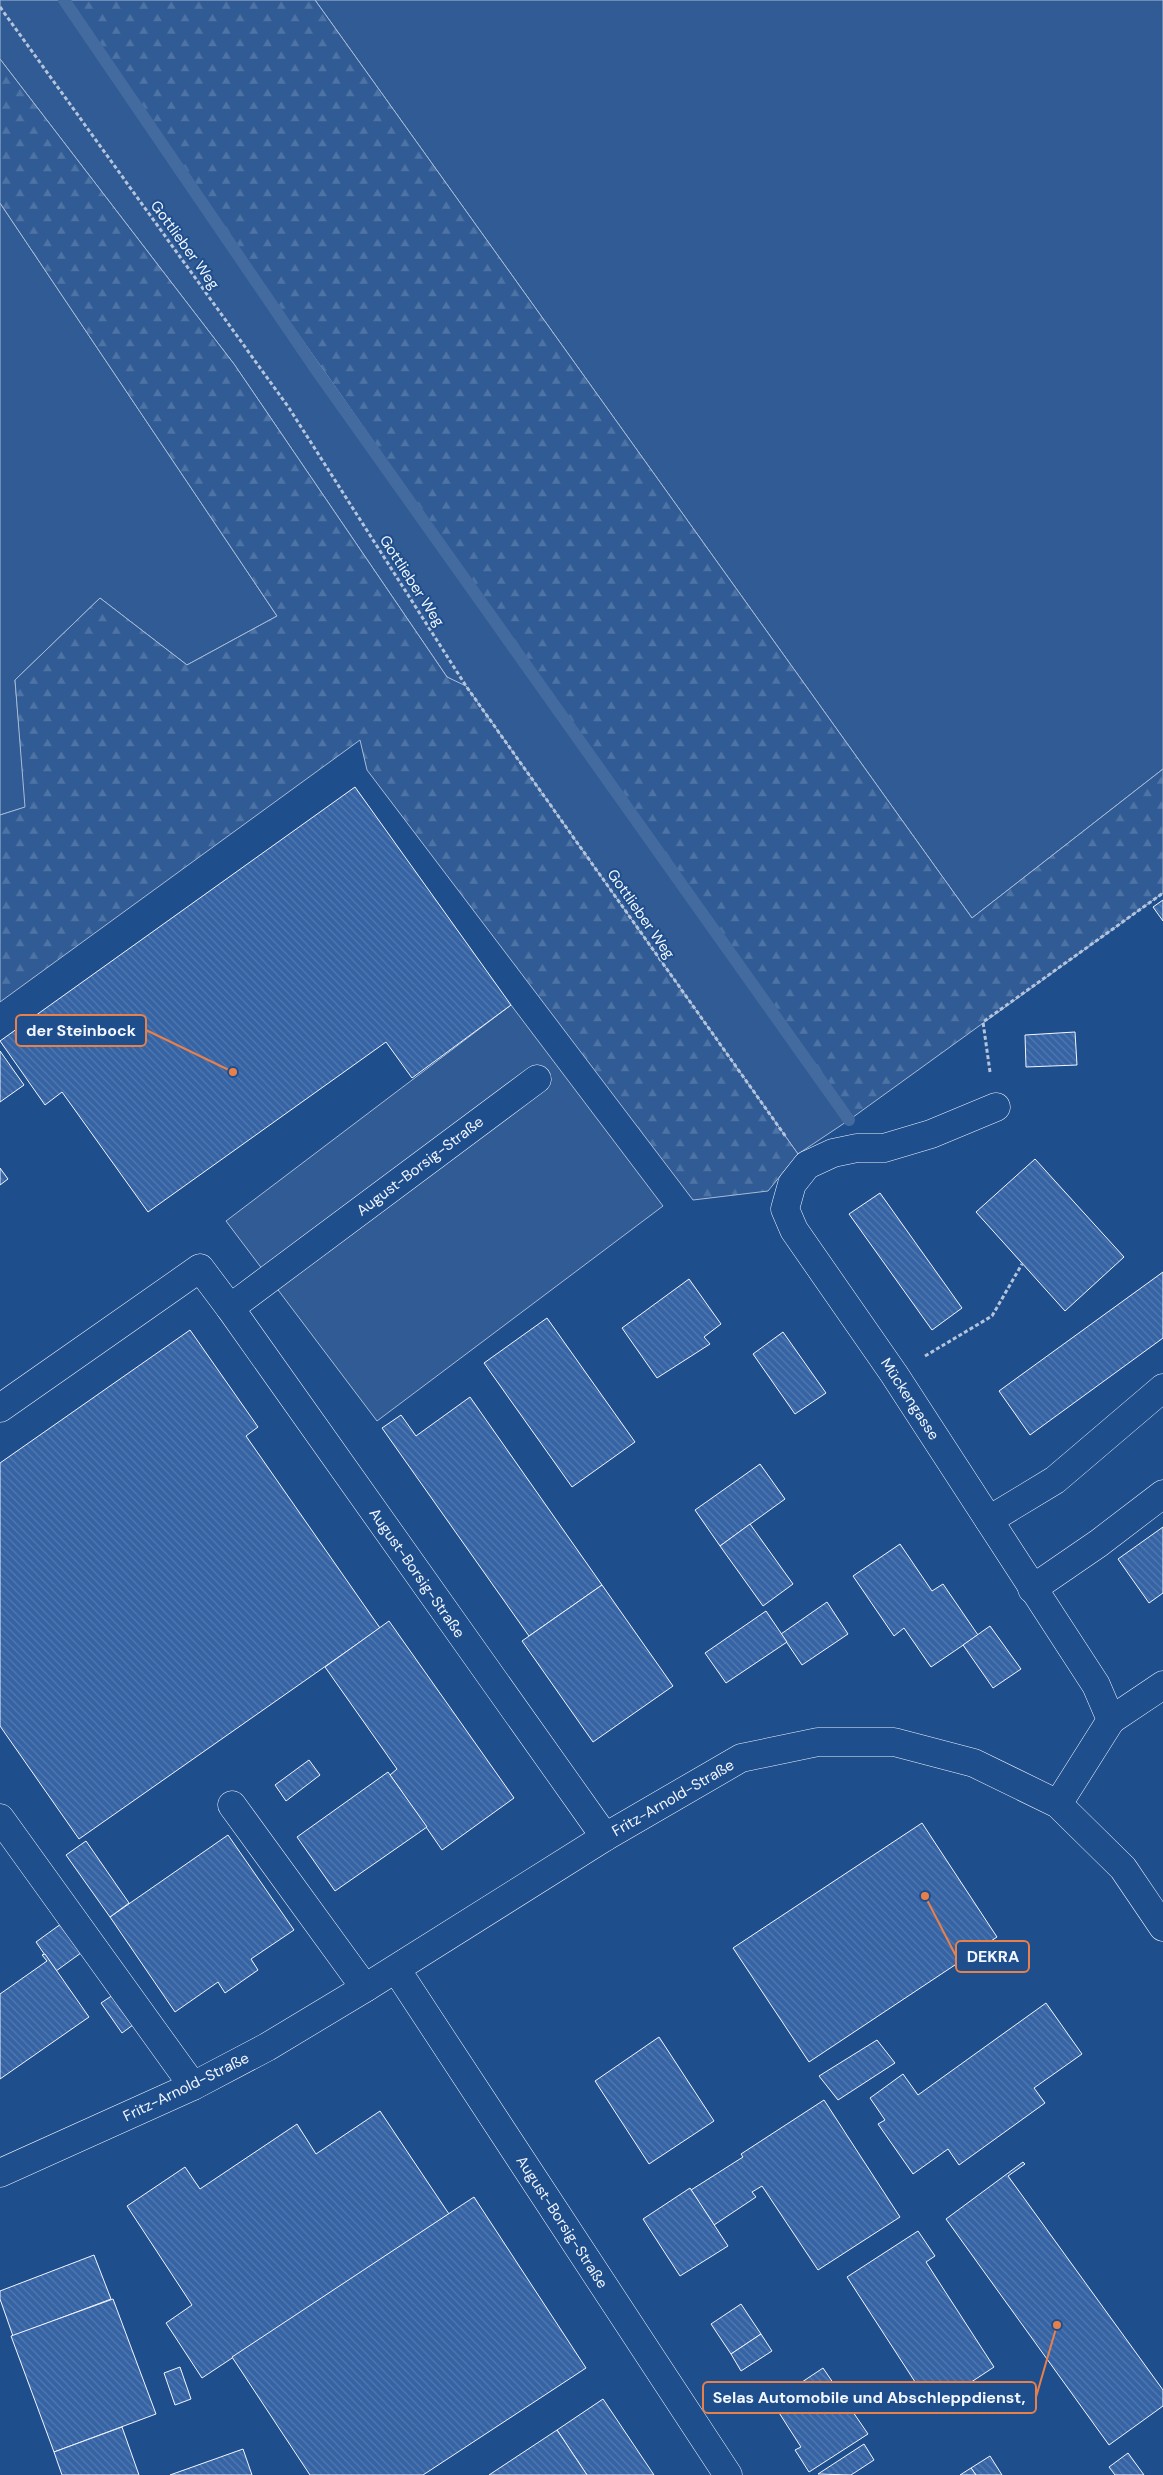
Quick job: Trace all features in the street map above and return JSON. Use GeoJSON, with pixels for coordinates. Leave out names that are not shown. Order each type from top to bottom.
{"type":"FeatureCollection","features":[{"type":"Feature","properties":{"kind":"street","name":"August-Borsig-Straße"},"geometry":{"type":"LineString","coordinates":[[230,1308],[537,1079]]}},
{"type":"Feature","properties":{"kind":"street","name":"Mückengasse"},"geometry":{"type":"LineString","coordinates":[[996,1107],[931,1134],[884,1148],[857,1148],[833,1153],[808,1165],[792,1184],[784,1209],[794,1230],[894,1374],[1096,1685],[1111,1720]]}},
{"type":"Feature","properties":{"kind":"street","name":"August-Borsig-Straße"},"geometry":{"type":"LineString","coordinates":[[0,1408],[200,1268],[605,1837]]}},
{"type":"Feature","properties":{"kind":"street"},"geometry":{"type":"LineString","coordinates":[[989,1520],[1055,1480],[1163,1388]]}},
{"type":"Feature","properties":{"kind":"street"},"geometry":{"type":"LineString","coordinates":[[1032,1589],[1100,1543],[1163,1494]]}},
{"type":"Feature","properties":{"kind":"street"},"geometry":{"type":"LineString","coordinates":[[1058,1804],[1111,1720],[1163,1685]]}},
{"type":"Feature","properties":{"kind":"street","name":"Fritz-Arnold-Straße"},"geometry":{"type":"LineString","coordinates":[[0,2173],[193,2086],[267,2047],[396,1969],[605,1837],[741,1758],[818,1742],[894,1742],[966,1761],[1058,1804],[1123,1868],[1163,1927]]}},
{"type":"Feature","properties":{"kind":"street"},"geometry":{"type":"LineString","coordinates":[[232,1805],[365,1988]]}},
{"type":"Feature","properties":{"kind":"street"},"geometry":{"type":"LineString","coordinates":[[0,1818],[193,2086]]}},
{"type":"Feature","properties":{"kind":"street","name":"August-Borsig-Straße"},"geometry":{"type":"LineString","coordinates":[[396,1969],[728,2475]]}},
{"type":"Feature","properties":{"kind":"path","name":"Gottlieber Weg"},"geometry":{"type":"LineString","coordinates":[[0,7],[289,408],[466,686],[808,1165]]}},
{"type":"Feature","properties":{"kind":"path"},"geometry":{"type":"LineString","coordinates":[[996,1107],[983,1022],[1163,893]]}},
{"type":"Feature","properties":{"kind":"path"},"geometry":{"type":"LineString","coordinates":[[894,1374],[992,1316],[1022,1264]]}},
{"type":"Feature","properties":{"kind":"shaded area"},"geometry":{"type":"Polygon","coordinates":[[[0,0],[64,0],[317,371],[849,1120],[798,1154],[466,687],[447,677],[234,364],[0,59],[0,0]]]}},
{"type":"Feature","properties":{"kind":"shaded area"},"geometry":{"type":"Polygon","coordinates":[[[315,0],[1163,0],[1163,769],[972,918],[315,0]]]}},
{"type":"Feature","properties":{"kind":"shaded area"},"geometry":{"type":"Polygon","coordinates":[[[0,203],[277,616],[187,665],[100,598],[15,680],[26,807],[0,815],[0,203]]]}},
{"type":"Feature","properties":{"kind":"shaded area"},"geometry":{"type":"Polygon","coordinates":[[[511,1005],[663,1206],[377,1421],[226,1221],[511,1005]]]}},
{"type":"Feature","properties":{"kind":"green space"},"geometry":{"type":"Polygon","coordinates":[[[64,0],[315,0],[972,918],[1163,769],[1163,893],[849,1120],[64,0]]]}},
{"type":"Feature","properties":{"kind":"green space"},"geometry":{"type":"Polygon","coordinates":[[[0,59],[234,364],[447,677],[466,686],[798,1154],[768,1191],[693,1200],[367,770],[360,740],[0,1002],[0,815],[25,807],[15,680],[100,598],[187,665],[277,616],[0,203],[0,59]]]}},
{"type":"Feature","properties":{"kind":"building"},"geometry":{"type":"Polygon","coordinates":[[[355,787],[511,1005],[412,1078],[386,1042],[148,1212],[62,1092],[45,1105],[0,1041],[355,787]]]}},
{"type":"Feature","properties":{"kind":"building"},"geometry":{"type":"Polygon","coordinates":[[[1163,900],[1163,921],[1153,907],[1163,900]]]}},
{"type":"Feature","properties":{"kind":"building"},"geometry":{"type":"Polygon","coordinates":[[[1075,1032],[1077,1065],[1026,1067],[1025,1035],[1075,1032]]]}},
{"type":"Feature","properties":{"kind":"building"},"geometry":{"type":"Polygon","coordinates":[[[0,1051],[24,1085],[0,1102],[0,1051]]]}},
{"type":"Feature","properties":{"kind":"building"},"geometry":{"type":"Polygon","coordinates":[[[1035,1159],[1124,1257],[1065,1311],[976,1212],[1035,1159]]]}},
{"type":"Feature","properties":{"kind":"building"},"geometry":{"type":"Polygon","coordinates":[[[0,1168],[8,1179],[0,1185],[0,1168]]]}},
{"type":"Feature","properties":{"kind":"building"},"geometry":{"type":"Polygon","coordinates":[[[880,1193],[962,1308],[932,1330],[849,1214],[880,1193]]]}},
{"type":"Feature","properties":{"kind":"building"},"geometry":{"type":"Polygon","coordinates":[[[1163,1272],[1163,1338],[1030,1435],[999,1391],[1163,1272]]]}},
{"type":"Feature","properties":{"kind":"building"},"geometry":{"type":"Polygon","coordinates":[[[689,1279],[721,1324],[704,1337],[710,1344],[657,1378],[622,1328],[689,1279]]]}},
{"type":"Feature","properties":{"kind":"building"},"geometry":{"type":"Polygon","coordinates":[[[547,1318],[635,1442],[572,1487],[484,1363],[547,1318]]]}},
{"type":"Feature","properties":{"kind":"building"},"geometry":{"type":"Polygon","coordinates":[[[190,1330],[258,1427],[246,1436],[380,1628],[79,1839],[0,1726],[0,1463],[190,1330]]]}},
{"type":"Feature","properties":{"kind":"building"},"geometry":{"type":"Polygon","coordinates":[[[783,1332],[826,1393],[795,1414],[753,1354],[783,1332]]]}},
{"type":"Feature","properties":{"kind":"building"},"geometry":{"type":"Polygon","coordinates":[[[470,1397],[602,1585],[529,1636],[382,1428],[401,1415],[416,1436],[470,1397]]]}},
{"type":"Feature","properties":{"kind":"building"},"geometry":{"type":"Polygon","coordinates":[[[760,1464],[785,1499],[720,1546],[695,1510],[760,1464]]]}},
{"type":"Feature","properties":{"kind":"building"},"geometry":{"type":"Polygon","coordinates":[[[750,1524],[793,1584],[763,1606],[720,1546],[750,1524]]]}},
{"type":"Feature","properties":{"kind":"building"},"geometry":{"type":"Polygon","coordinates":[[[1163,1527],[1163,1593],[1149,1603],[1118,1559],[1163,1527]]]}},
{"type":"Feature","properties":{"kind":"building"},"geometry":{"type":"Polygon","coordinates":[[[900,1544],[932,1591],[943,1584],[978,1635],[931,1667],[904,1628],[894,1636],[853,1576],[900,1544]]]}},
{"type":"Feature","properties":{"kind":"building"},"geometry":{"type":"Polygon","coordinates":[[[602,1585],[673,1686],[593,1742],[522,1641],[602,1585]]]}},
{"type":"Feature","properties":{"kind":"building"},"geometry":{"type":"Polygon","coordinates":[[[827,1602],[848,1634],[802,1665],[781,1634],[827,1602]]]}},
{"type":"Feature","properties":{"kind":"building"},"geometry":{"type":"Polygon","coordinates":[[[766,1611],[787,1642],[726,1683],[705,1653],[766,1611]]]}},
{"type":"Feature","properties":{"kind":"building"},"geometry":{"type":"Polygon","coordinates":[[[389,1621],[514,1798],[442,1850],[390,1775],[397,1769],[325,1667],[389,1621]]]}},
{"type":"Feature","properties":{"kind":"building"},"geometry":{"type":"Polygon","coordinates":[[[990,1626],[1021,1669],[993,1688],[963,1645],[990,1626]]]}},
{"type":"Feature","properties":{"kind":"building"},"geometry":{"type":"Polygon","coordinates":[[[309,1760],[320,1775],[286,1801],[275,1785],[309,1760]]]}},
{"type":"Feature","properties":{"kind":"building"},"geometry":{"type":"Polygon","coordinates":[[[388,1772],[427,1827],[335,1891],[297,1837],[388,1772]]]}},
{"type":"Feature","properties":{"kind":"building"},"geometry":{"type":"Polygon","coordinates":[[[922,1823],[997,1937],[809,2062],[733,1948],[922,1823]]]}},
{"type":"Feature","properties":{"kind":"building"},"geometry":{"type":"Polygon","coordinates":[[[228,1835],[294,1930],[251,1959],[258,1970],[225,1993],[218,1982],[175,2012],[110,1917],[228,1835]]]}},
{"type":"Feature","properties":{"kind":"building"},"geometry":{"type":"Polygon","coordinates":[[[86,1841],[129,1903],[110,1917],[66,1855],[86,1841]]]}},
{"type":"Feature","properties":{"kind":"building"},"geometry":{"type":"Polygon","coordinates":[[[65,1921],[85,1950],[56,1971],[36,1942],[65,1921]]]}},
{"type":"Feature","properties":{"kind":"building"},"geometry":{"type":"Polygon","coordinates":[[[45,1954],[89,2017],[0,2079],[0,1994],[47,1961],[42,1955],[45,1954]]]}},
{"type":"Feature","properties":{"kind":"building"},"geometry":{"type":"Polygon","coordinates":[[[116,1993],[137,2022],[122,2033],[101,2003],[116,1993]]]}},
{"type":"Feature","properties":{"kind":"building"},"geometry":{"type":"Polygon","coordinates":[[[1046,2003],[1082,2054],[1034,2088],[1045,2103],[959,2165],[948,2149],[913,2174],[878,2124],[885,2120],[870,2098],[903,2074],[918,2095],[1046,2003]]]}},
{"type":"Feature","properties":{"kind":"building"},"geometry":{"type":"Polygon","coordinates":[[[659,2037],[714,2121],[649,2164],[595,2081],[659,2037]]]}},
{"type":"Feature","properties":{"kind":"building"},"geometry":{"type":"Polygon","coordinates":[[[877,2040],[895,2063],[838,2100],[819,2076],[877,2040]]]}},
{"type":"Feature","properties":{"kind":"building"},"geometry":{"type":"Polygon","coordinates":[[[824,2100],[900,2217],[818,2270],[762,2186],[752,2192],[756,2197],[714,2225],[691,2190],[743,2157],[741,2154],[824,2100]]]}},
{"type":"Feature","properties":{"kind":"building"},"geometry":{"type":"Polygon","coordinates":[[[380,2111],[449,2214],[202,2378],[166,2323],[192,2305],[127,2206],[185,2167],[200,2189],[297,2124],[316,2154],[380,2111]]]}},
{"type":"Feature","properties":{"kind":"building"},"geometry":{"type":"Polygon","coordinates":[[[1023,2162],[1025,2164],[1008,2176],[1163,2390],[1163,2406],[1109,2445],[946,2219],[1023,2162]]]}},
{"type":"Feature","properties":{"kind":"building"},"geometry":{"type":"Polygon","coordinates":[[[690,2188],[728,2246],[680,2276],[643,2219],[690,2188]]]}},
{"type":"Feature","properties":{"kind":"building"},"geometry":{"type":"Polygon","coordinates":[[[474,2197],[586,2368],[423,2475],[310,2475],[232,2357],[474,2197]]]}},
{"type":"Feature","properties":{"kind":"building"},"geometry":{"type":"Polygon","coordinates":[[[918,2231],[935,2256],[926,2262],[994,2367],[932,2408],[847,2277],[918,2231]]]}},
{"type":"Feature","properties":{"kind":"building"},"geometry":{"type":"Polygon","coordinates":[[[94,2255],[111,2299],[13,2336],[0,2299],[0,2291],[94,2255]]]}},
{"type":"Feature","properties":{"kind":"building"},"geometry":{"type":"Polygon","coordinates":[[[113,2299],[156,2414],[54,2452],[11,2336],[113,2299]]]}},
{"type":"Feature","properties":{"kind":"building"},"geometry":{"type":"Polygon","coordinates":[[[741,2304],[761,2334],[731,2354],[711,2324],[741,2304]]]}},
{"type":"Feature","properties":{"kind":"building"},"geometry":{"type":"Polygon","coordinates":[[[761,2334],[772,2351],[741,2371],[731,2354],[761,2334]]]}},
{"type":"Feature","properties":{"kind":"building"},"geometry":{"type":"Polygon","coordinates":[[[180,2367],[191,2399],[175,2405],[164,2373],[180,2367]]]}},
{"type":"Feature","properties":{"kind":"building"},"geometry":{"type":"Polygon","coordinates":[[[823,2368],[868,2434],[809,2472],[795,2450],[801,2447],[774,2405],[768,2408],[766,2406],[823,2368]]]}},
{"type":"Feature","properties":{"kind":"building"},"geometry":{"type":"Polygon","coordinates":[[[603,2399],[654,2475],[587,2475],[557,2430],[603,2399]]]}},
{"type":"Feature","properties":{"kind":"building"},"geometry":{"type":"Polygon","coordinates":[[[122,2427],[139,2475],[62,2475],[54,2452],[122,2427]]]}},
{"type":"Feature","properties":{"kind":"building"},"geometry":{"type":"Polygon","coordinates":[[[557,2430],[587,2475],[489,2475],[557,2430]]]}},
{"type":"Feature","properties":{"kind":"building"},"geometry":{"type":"Polygon","coordinates":[[[864,2444],[874,2460],[851,2475],[818,2474],[864,2444]]]}},
{"type":"Feature","properties":{"kind":"building"},"geometry":{"type":"Polygon","coordinates":[[[243,2449],[252,2475],[170,2475],[243,2449]]]}},
{"type":"Feature","properties":{"kind":"building"},"geometry":{"type":"Polygon","coordinates":[[[1128,2453],[1144,2475],[1115,2475],[1109,2467],[1128,2453]]]}},
{"type":"Feature","properties":{"kind":"building"},"geometry":{"type":"Polygon","coordinates":[[[990,2456],[1002,2475],[976,2475],[971,2468],[990,2456]]]}},
{"type":"Feature","properties":{"kind":"building"},"geometry":{"type":"Polygon","coordinates":[[[971,2468],[976,2475],[960,2475],[971,2468]]]}},
{"type":"Feature","properties":{"kind":"waterway"},"geometry":{"type":"LineString","coordinates":[[64,0],[317,371],[849,1120]]}},
{"type":"Feature","properties":{"kind":"place","name":"der Steinbock"},"geometry":{"type":"Point","coordinates":[233,1072]}},
{"type":"Feature","properties":{"kind":"place","name":"DEKRA"},"geometry":{"type":"Point","coordinates":[925,1896]}},
{"type":"Feature","properties":{"kind":"place","name":"Selas Automobile und Abschleppdienst,"},"geometry":{"type":"Point","coordinates":[1057,2325]}}]}
